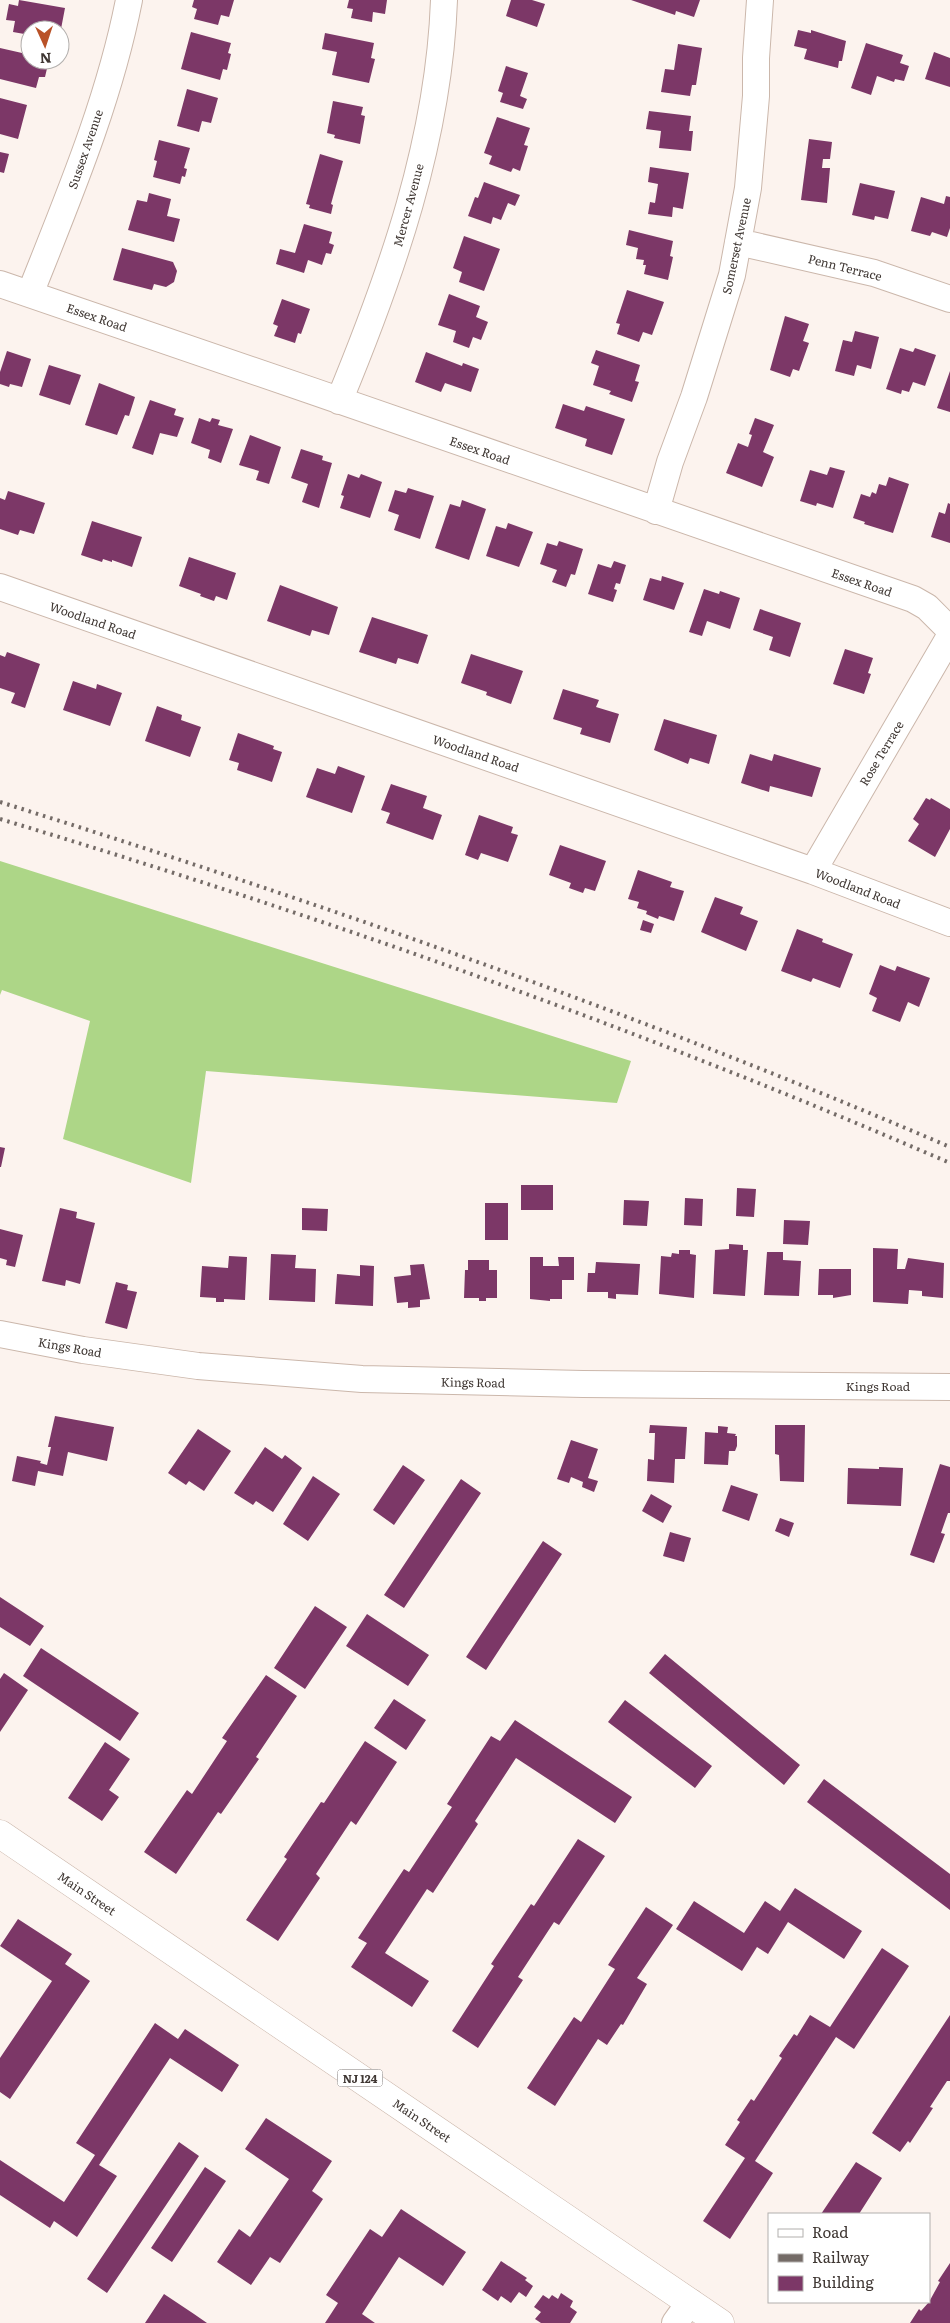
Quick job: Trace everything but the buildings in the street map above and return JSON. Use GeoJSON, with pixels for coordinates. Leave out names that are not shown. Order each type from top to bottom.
{"type":"FeatureCollection","features":[{"type":"Feature","properties":{"kind":"main road","name":"Main Street"},"geometry":{"type":"LineString","coordinates":[[0,1834],[682,2312],[720,2323]]}},
{"type":"Feature","properties":{"kind":"street","name":"Sussex Avenue"},"geometry":{"type":"LineString","coordinates":[[30,294],[80,168],[104,94],[129,0]]}},
{"type":"Feature","properties":{"kind":"street","name":"Mercer Avenue"},"geometry":{"type":"LineString","coordinates":[[339,400],[386,285],[416,180],[432,104],[441,44],[444,0]]}},
{"type":"Feature","properties":{"kind":"street","name":"Somerset Avenue"},"geometry":{"type":"LineString","coordinates":[[656,511],[670,462],[715,332],[732,275],[751,161],[760,0]]}},
{"type":"Feature","properties":{"kind":"street","name":"Penn Terrace"},"geometry":{"type":"LineString","coordinates":[[738,242],[874,273],[950,299]]}},
{"type":"Feature","properties":{"kind":"street","name":"Essex Road"},"geometry":{"type":"LineString","coordinates":[[0,284],[913,599],[927,607],[950,630]]}},
{"type":"Feature","properties":{"kind":"street","name":"Woodland Road"},"geometry":{"type":"LineString","coordinates":[[0,588],[813,871],[950,924]]}},
{"type":"Feature","properties":{"kind":"street","name":"Rose Terrace"},"geometry":{"type":"LineString","coordinates":[[813,871],[950,636]]}},
{"type":"Feature","properties":{"kind":"street","name":"Kings Road"},"geometry":{"type":"LineString","coordinates":[[0,1334],[83,1350],[198,1366],[362,1379],[583,1384],[950,1387]]}},
{"type":"Feature","properties":{"kind":"green space"},"geometry":{"type":"Polygon","coordinates":[[[0,861],[631,1061],[617,1103],[206,1071],[191,1183],[63,1139],[90,1021],[2,990],[0,995],[0,861]]]}},
{"type":"Feature","properties":{"kind":"railway"},"geometry":{"type":"LineString","coordinates":[[0,802],[360,920],[479,962],[716,1051],[950,1147]]}},
{"type":"Feature","properties":{"kind":"railway"},"geometry":{"type":"LineString","coordinates":[[0,819],[241,895],[480,977],[716,1066],[950,1163]]}}]}
